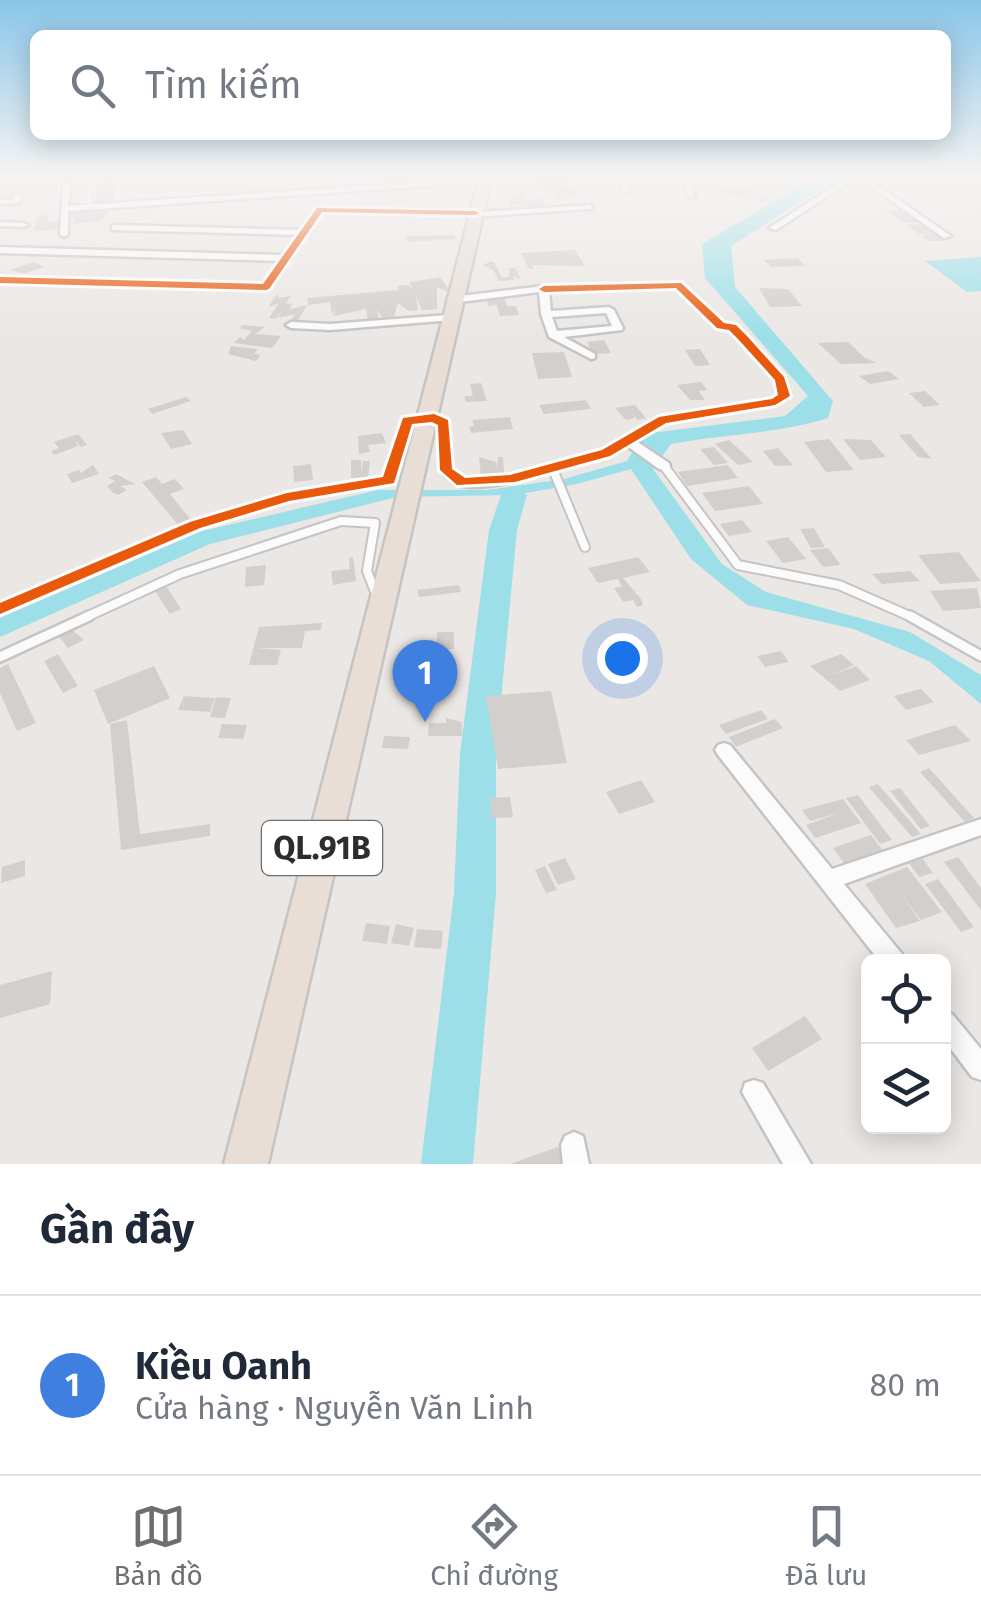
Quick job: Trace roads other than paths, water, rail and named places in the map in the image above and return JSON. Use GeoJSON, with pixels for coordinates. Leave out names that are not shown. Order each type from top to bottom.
{"type":"FeatureCollection","features":[{"type":"Feature","properties":{"kind":"highway","name":"QL.91B"},"geometry":{"type":"LineString","coordinates":[[246,1164],[471,229]]}},
{"type":"Feature","properties":{"kind":"street"},"geometry":{"type":"LineString","coordinates":[[64,229],[64,234]]}},
{"type":"Feature","properties":{"kind":"street"},"geometry":{"type":"LineString","coordinates":[[177,229],[304,232]]}},
{"type":"Feature","properties":{"kind":"street"},"geometry":{"type":"LineString","coordinates":[[0,280],[266,287],[306,229]]}},
{"type":"Feature","properties":{"kind":"street"},"geometry":{"type":"LineString","coordinates":[[936,229],[946,236]]}},
{"type":"Feature","properties":{"kind":"street"},"geometry":{"type":"LineString","coordinates":[[0,250],[286,258]]}},
{"type":"Feature","properties":{"kind":"street"},"geometry":{"type":"LineString","coordinates":[[63,262],[74,252]]}},
{"type":"Feature","properties":{"kind":"street"},"geometry":{"type":"LineString","coordinates":[[42,281],[52,272]]}},
{"type":"Feature","properties":{"kind":"street"},"geometry":{"type":"LineString","coordinates":[[0,608],[195,524],[287,497],[389,480],[407,420],[424,425],[444,423],[446,470],[462,482],[553,472],[631,444],[663,420],[783,399],[780,379],[732,327],[721,326],[678,285],[544,290],[452,300]]}},
{"type":"Feature","properties":{"kind":"street"},"geometry":{"type":"LineString","coordinates":[[544,290],[553,334],[591,356]]}},
{"type":"Feature","properties":{"kind":"street"},"geometry":{"type":"LineString","coordinates":[[546,314],[609,310],[618,328],[553,334]]}},
{"type":"Feature","properties":{"kind":"street"},"geometry":{"type":"LineString","coordinates":[[291,325],[330,327],[448,318]]}},
{"type":"Feature","properties":{"kind":"street"},"geometry":{"type":"LineString","coordinates":[[631,444],[664,466]]}},
{"type":"Feature","properties":{"kind":"street"},"geometry":{"type":"LineString","coordinates":[[724,750],[888,954]]}},
{"type":"Feature","properties":{"kind":"street"},"geometry":{"type":"LineString","coordinates":[[828,880],[981,827]]}},
{"type":"Feature","properties":{"kind":"street"},"geometry":{"type":"LineString","coordinates":[[951,1031],[981,1068]]}},
{"type":"Feature","properties":{"kind":"street"},"geometry":{"type":"LineString","coordinates":[[754,1092],[798,1164]]}},
{"type":"Feature","properties":{"kind":"lane"},"geometry":{"type":"LineString","coordinates":[[664,466],[738,565],[839,585],[953,637],[981,656]]}},
{"type":"Feature","properties":{"kind":"lane"},"geometry":{"type":"LineString","coordinates":[[553,472],[584,547]]}},
{"type":"Feature","properties":{"kind":"lane"},"geometry":{"type":"LineString","coordinates":[[0,658],[180,574],[341,521],[366,519],[375,523],[364,570],[370,590],[381,602]]}},
{"type":"Feature","properties":{"kind":"water"},"geometry":{"type":"Polygon","coordinates":[[[727,229],[757,229],[731,246],[735,287],[833,401],[828,418],[671,444],[653,469],[722,564],[766,592],[910,632],[981,675],[981,704],[929,661],[854,629],[747,605],[691,559],[631,469],[514,495],[397,497],[210,544],[0,637],[0,618],[202,531],[378,490],[487,490],[564,479],[627,461],[643,434],[785,416],[808,396],[705,278],[702,244],[727,229]]]}},
{"type":"Feature","properties":{"kind":"water"},"geometry":{"type":"Polygon","coordinates":[[[981,257],[981,291],[967,292],[925,261],[981,257]]]}},
{"type":"Feature","properties":{"kind":"waterway"},"geometry":{"type":"LineString","coordinates":[[447,1164],[475,893],[478,753],[503,530],[514,495]]}},
{"type":"Feature","properties":{"kind":"place","name":"Kiều Oanh"},"geometry":{"type":"Point","coordinates":[425,722]}}]}
